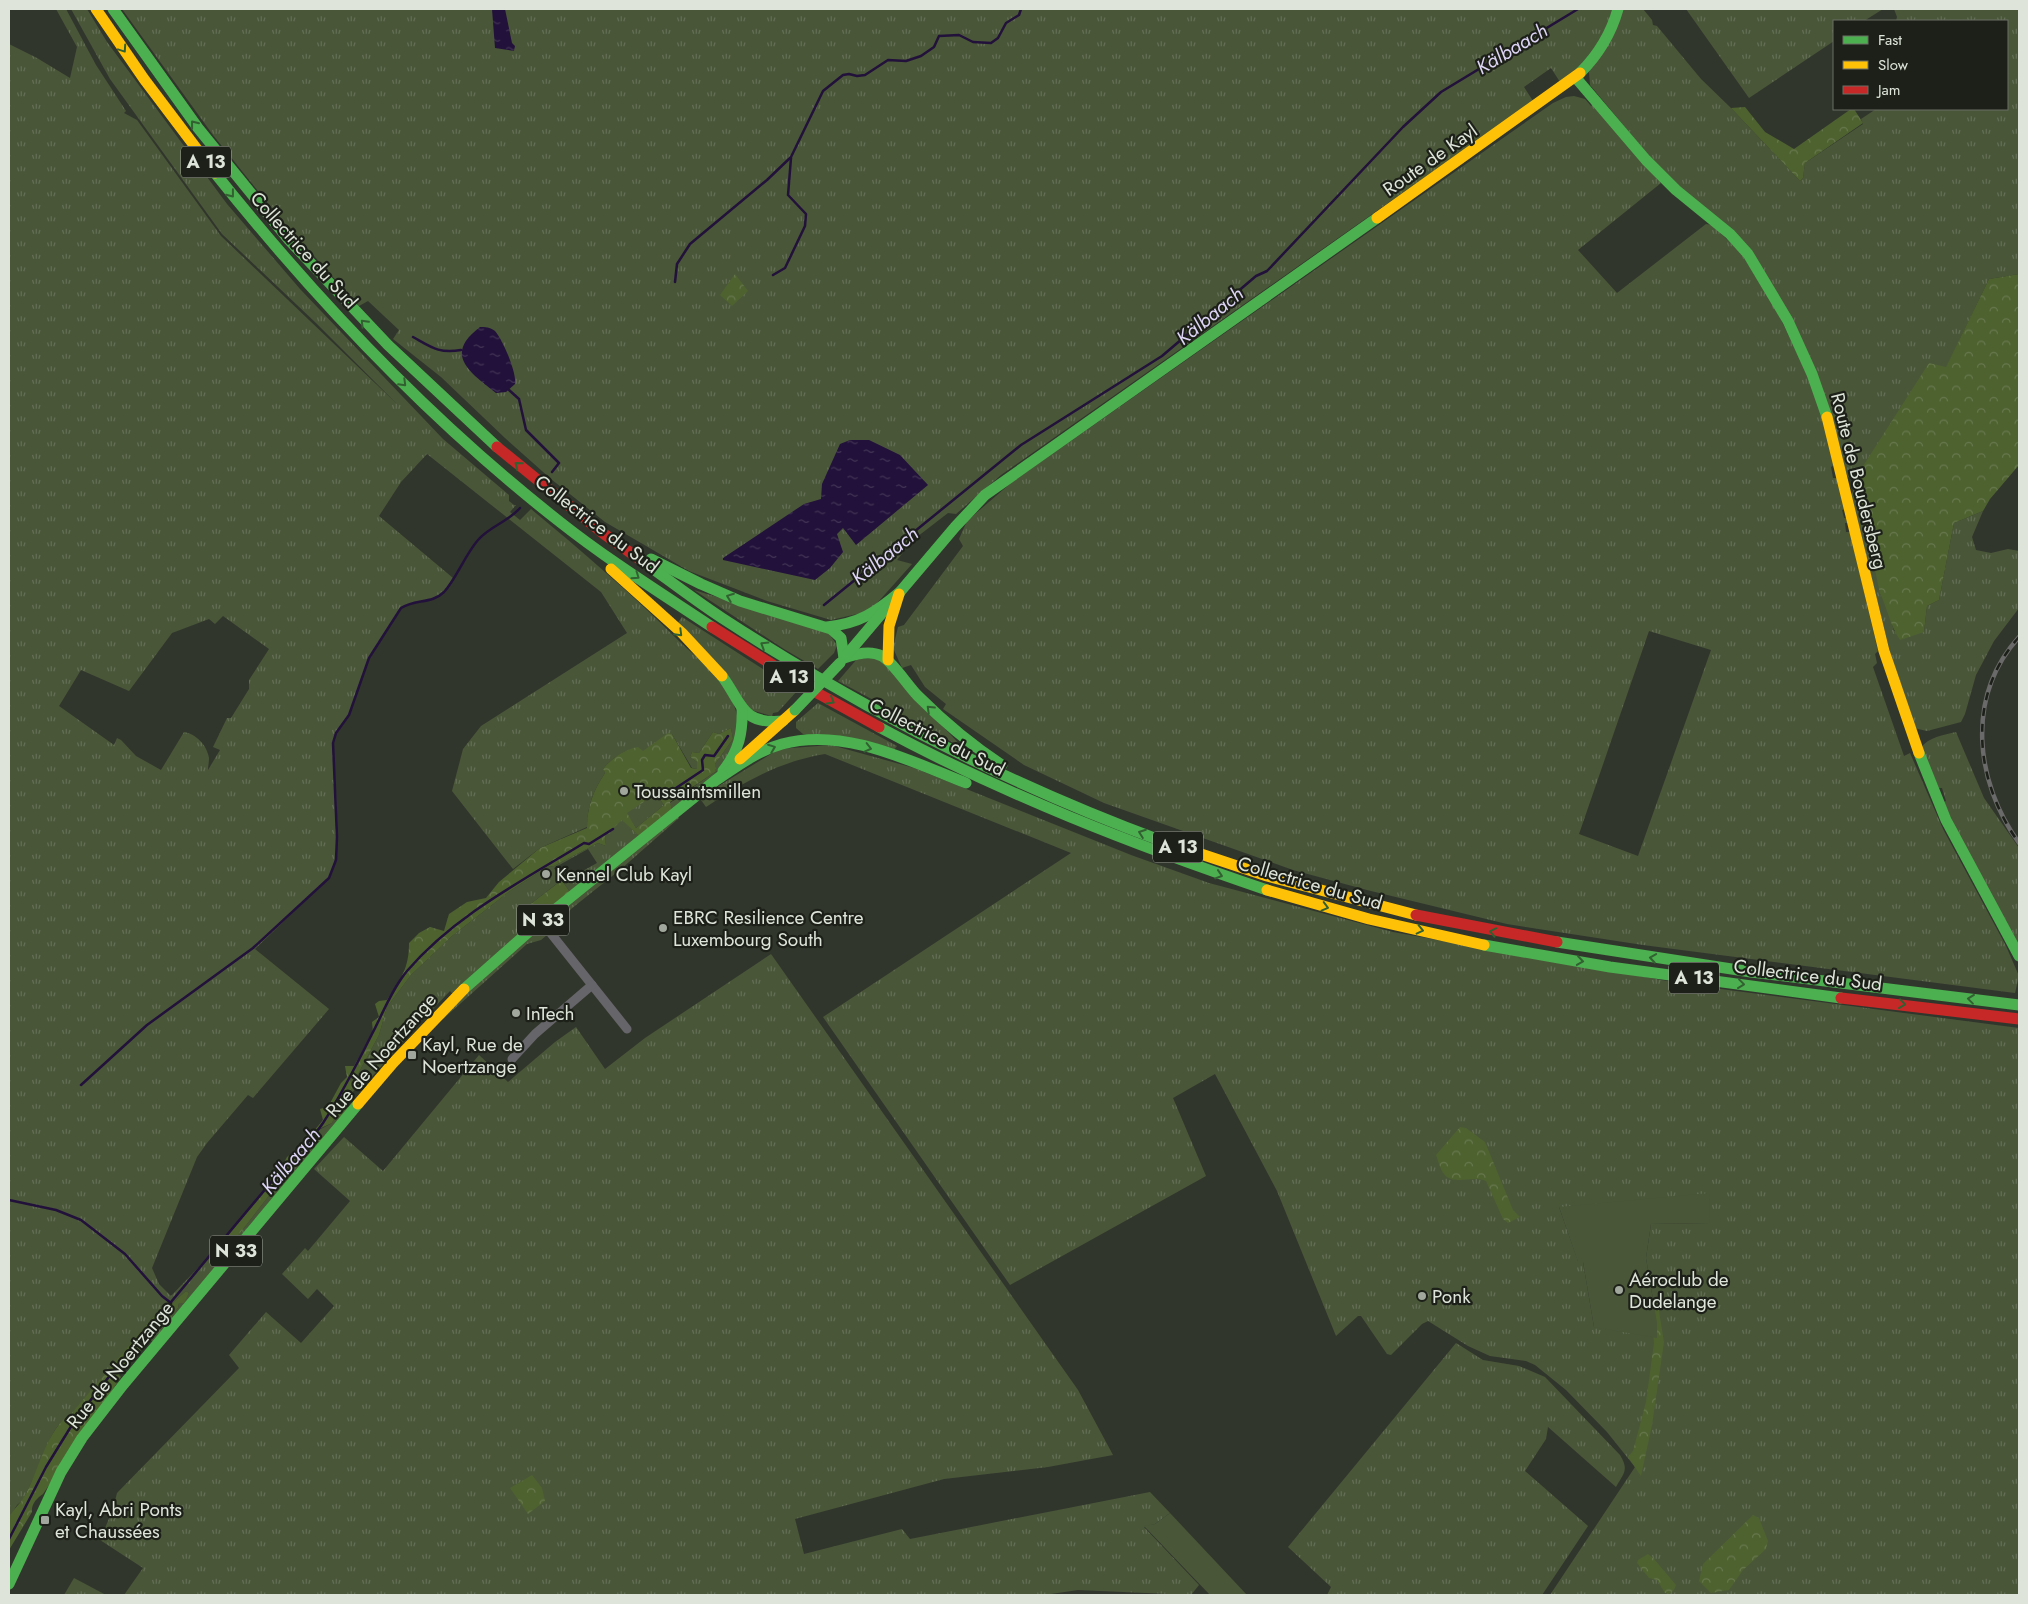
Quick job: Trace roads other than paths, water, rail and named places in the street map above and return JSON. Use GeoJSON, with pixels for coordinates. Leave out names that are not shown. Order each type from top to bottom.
{"type":"FeatureCollection","features":[{"type":"Feature","properties":{"kind":"main road","name":"Collectrice du Sud"},"geometry":{"type":"LineString","coordinates":[[96,9],[163,107],[234,198],[312,288],[423,402],[554,517],[758,658],[897,738],[1042,808],[1118,839],[1249,885],[1373,920],[1551,957],[1690,978],[2019,1019]]}},
{"type":"Feature","properties":{"kind":"main road","name":"Collectrice du Sud"},"geometry":{"type":"LineString","coordinates":[[113,9],[165,86],[246,190],[338,295],[391,350],[454,410],[500,451],[583,518],[682,591],[761,644],[904,727],[1055,798],[1122,826],[1264,875],[1378,906],[1463,926],[1553,943],[1691,964],[2019,1005]]}},
{"type":"Feature","properties":{"kind":"main road","name":"Route de Kayl"},"geometry":{"type":"LineString","coordinates":[[900,592],[970,511],[998,485],[1576,78],[1606,42],[1618,9]]}},
{"type":"Feature","properties":{"kind":"main road","name":"Route de Boudersberg"},"geometry":{"type":"LineString","coordinates":[[1576,78],[1646,160],[1676,190],[1730,234],[1748,254],[1788,321],[1812,374],[1829,424],[1884,651],[1913,740],[1950,827],[2017,953]]}},
{"type":"Feature","properties":{"kind":"main road","name":"A 13"},"geometry":{"type":"LineString","coordinates":[[554,517],[653,606],[684,637],[722,676],[742,707],[752,717],[762,721],[789,716],[792,730],[802,740]]}},
{"type":"Feature","properties":{"kind":"main road","name":"A 13"},"geometry":{"type":"LineString","coordinates":[[583,518],[652,559],[722,594],[782,615],[826,626],[850,624],[870,616],[900,592]]}},
{"type":"Feature","properties":{"kind":"main road"},"geometry":{"type":"LineString","coordinates":[[888,660],[885,638],[890,617],[900,592]]}},
{"type":"Feature","properties":{"kind":"main road"},"geometry":{"type":"LineString","coordinates":[[842,661],[900,592]]}},
{"type":"Feature","properties":{"kind":"main road"},"geometry":{"type":"LineString","coordinates":[[826,626],[838,633],[842,642],[842,661]]}},
{"type":"Feature","properties":{"kind":"main road"},"geometry":{"type":"LineString","coordinates":[[842,661],[861,652],[872,653],[888,660]]}},
{"type":"Feature","properties":{"kind":"main road","name":"A 13"},"geometry":{"type":"LineString","coordinates":[[888,660],[903,681],[951,728],[990,758],[1036,783],[1055,798]]}},
{"type":"Feature","properties":{"kind":"main road","name":"N 33"},"geometry":{"type":"LineString","coordinates":[[715,781],[789,716],[842,661]]}},
{"type":"Feature","properties":{"kind":"main road","name":"A 13"},"geometry":{"type":"LineString","coordinates":[[715,781],[734,758],[741,743],[742,707]]}},
{"type":"Feature","properties":{"kind":"main road","name":"A 13"},"geometry":{"type":"LineString","coordinates":[[715,781],[766,750],[802,740],[822,740],[845,743],[899,757],[1014,802],[1042,808]]}},
{"type":"Feature","properties":{"kind":"main road","name":"Rue de Noertzange"},"geometry":{"type":"LineString","coordinates":[[9,1584],[64,1466],[83,1436],[123,1385],[393,1063],[456,996],[542,921],[715,781]]}},
{"type":"Feature","properties":{"kind":"street"},"geometry":{"type":"LineString","coordinates":[[542,921],[627,1029]]}},
{"type":"Feature","properties":{"kind":"street"},"geometry":{"type":"LineString","coordinates":[[512,1058],[535,1034],[592,985]]}},
{"type":"Feature","properties":{"kind":"water"},"geometry":{"type":"Polygon","coordinates":[[[492,9],[505,9],[512,43],[515,46],[514,51],[495,48],[492,9]]]}},
{"type":"Feature","properties":{"kind":"water"},"geometry":{"type":"Polygon","coordinates":[[[480,327],[495,331],[509,357],[514,372],[515,384],[506,392],[496,393],[477,378],[464,363],[462,355],[463,346],[469,337],[480,327]]]}},
{"type":"Feature","properties":{"kind":"water"},"geometry":{"type":"Polygon","coordinates":[[[850,440],[869,440],[900,455],[928,485],[856,545],[843,528],[837,534],[843,552],[830,568],[815,580],[723,560],[723,558],[804,504],[821,499],[822,484],[840,444],[850,440]]]}},
{"type":"Feature","properties":{"kind":"waterway"},"geometry":{"type":"LineString","coordinates":[[675,282],[677,264],[690,244],[767,180],[791,157],[823,91],[843,75],[865,75],[888,60],[906,61],[921,56],[934,47],[939,36],[959,35],[973,42],[991,43],[998,38],[1006,23],[1019,15],[1021,9]]}},
{"type":"Feature","properties":{"kind":"waterway","name":"Kälbaach"},"geometry":{"type":"LineString","coordinates":[[824,605],[1021,445],[1162,356],[1256,276],[1267,271],[1403,127],[1441,92],[1578,9]]}},
{"type":"Feature","properties":{"kind":"waterway"},"geometry":{"type":"LineString","coordinates":[[773,275],[785,268],[805,226],[806,214],[788,195],[791,158]]}},
{"type":"Feature","properties":{"kind":"waterway"},"geometry":{"type":"LineString","coordinates":[[413,337],[430,347],[441,350],[461,350]]}},
{"type":"Feature","properties":{"kind":"waterway"},"geometry":{"type":"LineString","coordinates":[[509,390],[519,399],[526,430],[559,463],[552,472]]}},
{"type":"Feature","properties":{"kind":"waterway"},"geometry":{"type":"LineString","coordinates":[[81,1085],[147,1025],[253,948],[329,878],[336,860],[337,837],[333,743],[336,733],[349,715],[369,658],[401,608],[412,603],[429,600],[444,592],[478,540],[520,508]]}},
{"type":"Feature","properties":{"kind":"waterway","name":"Kälbaach"},"geometry":{"type":"LineString","coordinates":[[664,796],[703,770],[702,760],[705,755],[714,756],[728,736]]}},
{"type":"Feature","properties":{"kind":"waterway","name":"Kälbaach"},"geometry":{"type":"LineString","coordinates":[[9,1539],[46,1467],[75,1420],[115,1369],[323,1123],[349,1079],[392,993],[407,971],[446,933],[490,900],[584,843],[589,844],[613,829]]}},
{"type":"Feature","properties":{"kind":"waterway"},"geometry":{"type":"LineString","coordinates":[[9,1200],[56,1210],[81,1220],[125,1254],[162,1296],[171,1303]]}},
{"type":"Feature","properties":{"kind":"railway"},"geometry":{"type":"LineString","coordinates":[[2019,637],[2002,661],[1990,686],[1984,712],[1982,740],[1985,767],[1993,794],[2004,819],[2019,843]]}},
{"type":"Feature","properties":{"kind":"place","name":"Toussaintsmillen"},"geometry":{"type":"Point","coordinates":[624,791]}},
{"type":"Feature","properties":{"kind":"place","name":"Kennel Club Kayl"},"geometry":{"type":"Point","coordinates":[546,874]}},
{"type":"Feature","properties":{"kind":"place","name":"EBRC Resilience Centre Luxembourg South"},"geometry":{"type":"Point","coordinates":[663,928]}},
{"type":"Feature","properties":{"kind":"place","name":"InTech"},"geometry":{"type":"Point","coordinates":[516,1013]}},
{"type":"Feature","properties":{"kind":"place","name":"Kayl, Rue de Noertzange"},"geometry":{"type":"Point","coordinates":[412,1055]}},
{"type":"Feature","properties":{"kind":"place","name":"Aéroclub de Dudelange"},"geometry":{"type":"Point","coordinates":[1619,1290]}},
{"type":"Feature","properties":{"kind":"place","name":"Ponk"},"geometry":{"type":"Point","coordinates":[1422,1296]}},
{"type":"Feature","properties":{"kind":"place","name":"Kayl, Abri Ponts et Chaussées"},"geometry":{"type":"Point","coordinates":[45,1520]}}]}
